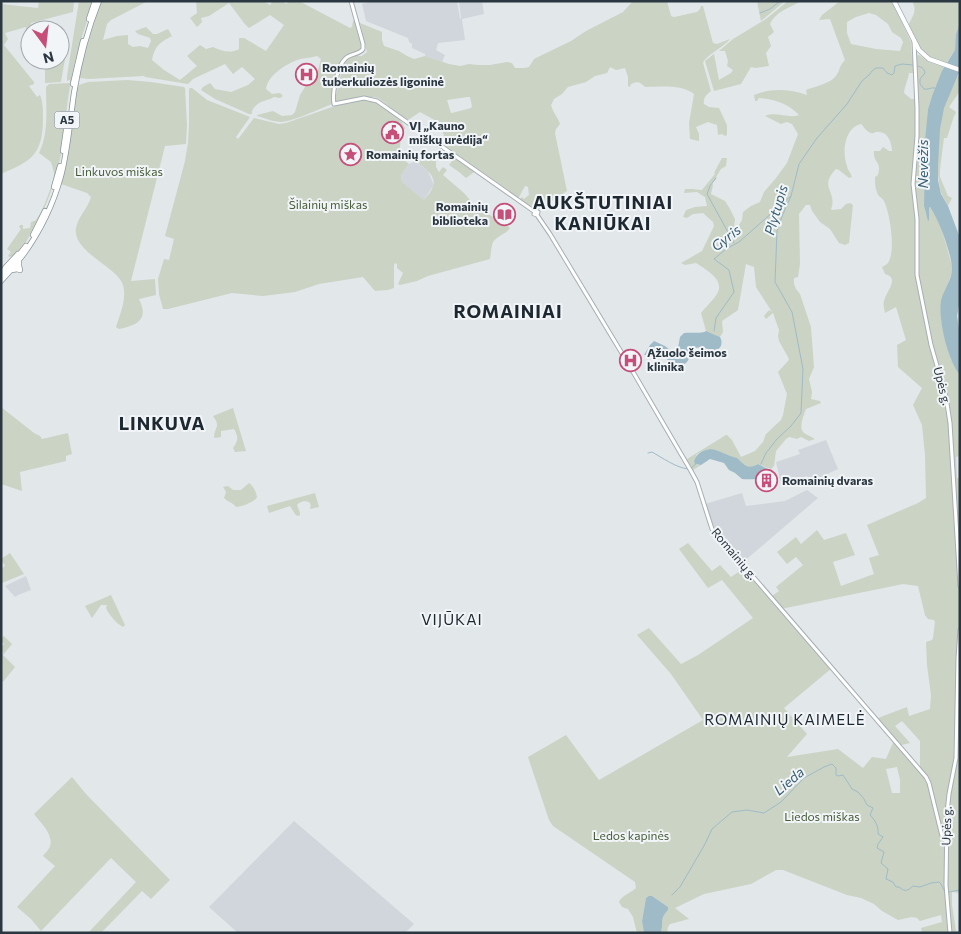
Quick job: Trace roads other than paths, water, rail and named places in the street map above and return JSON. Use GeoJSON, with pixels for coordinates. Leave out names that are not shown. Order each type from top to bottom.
{"type":"FeatureCollection","features":[{"type":"Feature","properties":{"kind":"highway","name":"A5"},"geometry":{"type":"LineString","coordinates":[[1,276],[5,268],[24,248],[35,231],[58,177],[76,68],[87,26],[97,1]]}},
{"type":"Feature","properties":{"kind":"highway","name":"A5"},"geometry":{"type":"LineString","coordinates":[[1,281],[11,271],[20,270],[20,260],[44,220],[60,178],[66,155],[79,68],[97,1]]}},
{"type":"Feature","properties":{"kind":"main road","name":"Romainių g."},"geometry":{"type":"LineString","coordinates":[[351,1],[363,49],[360,53],[347,57],[341,64],[334,92],[334,104],[360,98],[375,100],[536,214],[630,365],[692,471],[712,529],[926,776],[943,839],[946,841]]}},
{"type":"Feature","properties":{"kind":"main road"},"geometry":{"type":"LineString","coordinates":[[894,1],[914,42],[917,54],[960,70]]}},
{"type":"Feature","properties":{"kind":"main road","name":"Upės g."},"geometry":{"type":"LineString","coordinates":[[917,54],[914,63],[917,136],[913,188],[917,219],[917,275],[931,345],[946,397],[950,423],[960,586]]}},
{"type":"Feature","properties":{"kind":"main road","name":"Upės g."},"geometry":{"type":"LineString","coordinates":[[950,933],[946,885],[946,841],[949,794],[956,758],[960,630]]}},
{"type":"Feature","properties":{"kind":"water"},"geometry":{"type":"Polygon","coordinates":[[[960,23],[960,70],[944,108],[940,129],[938,180],[941,194],[948,206],[960,238],[960,300],[957,316],[960,335],[960,375],[948,350],[940,309],[941,301],[952,272],[951,261],[937,220],[930,207],[928,221],[924,206],[925,141],[928,109],[942,71],[955,50],[956,34],[960,23]]]}},
{"type":"Feature","properties":{"kind":"water"},"geometry":{"type":"Polygon","coordinates":[[[706,331],[720,337],[722,342],[719,349],[694,348],[687,362],[682,366],[673,364],[657,351],[644,355],[654,341],[665,346],[675,354],[677,353],[680,337],[684,333],[706,331]]]}},
{"type":"Feature","properties":{"kind":"water"},"geometry":{"type":"Polygon","coordinates":[[[710,449],[737,458],[746,466],[751,467],[758,464],[770,470],[758,478],[742,479],[729,470],[724,463],[710,459],[701,465],[695,464],[694,461],[698,454],[710,449]]]}},
{"type":"Feature","properties":{"kind":"water"},"geometry":{"type":"Polygon","coordinates":[[[652,896],[668,907],[663,919],[661,933],[644,933],[642,921],[646,898],[652,896]]]}},
{"type":"Feature","properties":{"kind":"waterway"},"geometry":{"type":"LineString","coordinates":[[760,13],[770,9],[780,1]]}},
{"type":"Feature","properties":{"kind":"waterway","name":"Plytupis"},"geometry":{"type":"LineString","coordinates":[[761,464],[766,453],[801,413],[803,369],[792,312],[775,282],[777,231],[791,196],[799,164],[817,138],[847,104],[862,81],[872,71],[876,68],[883,68],[892,75],[895,66],[902,64],[913,65]]}},
{"type":"Feature","properties":{"kind":"waterway","name":"Plytupis"},"geometry":{"type":"LineString","coordinates":[[917,66],[925,71],[920,79],[920,84],[924,89],[935,88]]}},
{"type":"Feature","properties":{"kind":"waterway"},"geometry":{"type":"LineString","coordinates":[[716,178],[707,194],[734,243]]}},
{"type":"Feature","properties":{"kind":"waterway","name":"Gyris"},"geometry":{"type":"LineString","coordinates":[[714,331],[716,318],[734,292],[729,270],[714,259],[726,249],[739,242],[791,196]]}},
{"type":"Feature","properties":{"kind":"waterway","name":"Plytupis"},"geometry":{"type":"LineString","coordinates":[[648,453],[652,452],[675,465],[689,469]]}},
{"type":"Feature","properties":{"kind":"waterway","name":"Plytupis"},"geometry":{"type":"LineString","coordinates":[[691,468],[697,463]]}},
{"type":"Feature","properties":{"kind":"waterway","name":"Lieda"},"geometry":{"type":"LineString","coordinates":[[672,895],[680,887],[712,829],[732,812],[747,810],[764,813],[781,802],[804,778],[832,764],[836,768],[836,775],[843,775],[852,789],[858,792],[867,805],[873,808],[870,815],[874,819],[878,834],[883,837],[877,848],[884,852],[881,863],[888,869],[886,879],[893,882],[896,887],[905,890],[913,886],[920,887],[939,882],[945,892]]}},
{"type":"Feature","properties":{"kind":"waterway","name":"Lieda"},"geometry":{"type":"LineString","coordinates":[[949,892],[960,890]]}},
{"type":"Feature","properties":{"kind":"place","name":"Romainių tuberkuliozės ligoninė"},"geometry":{"type":"Point","coordinates":[306,75]}},
{"type":"Feature","properties":{"kind":"place","name":"VĮ „Kauno miškų urėdija“"},"geometry":{"type":"Point","coordinates":[393,133]}},
{"type":"Feature","properties":{"kind":"place","name":"Romainių fortas"},"geometry":{"type":"Point","coordinates":[350,155]}},
{"type":"Feature","properties":{"kind":"place","name":"Romainių biblioteka"},"geometry":{"type":"Point","coordinates":[504,214]}},
{"type":"Feature","properties":{"kind":"place","name":"Ąžuolo šeimos klinika"},"geometry":{"type":"Point","coordinates":[631,360]}},
{"type":"Feature","properties":{"kind":"place","name":"Romainių dvaras"},"geometry":{"type":"Point","coordinates":[766,481]}},
{"type":"Feature","properties":{"kind":"district","name":"AUKŠTUTINIAI KANIŪKAI"},"geometry":{"type":"Point","coordinates":[603,213]}},
{"type":"Feature","properties":{"kind":"district","name":"ROMAINIAI"},"geometry":{"type":"Point","coordinates":[508,312]}},
{"type":"Feature","properties":{"kind":"district","name":"LINKUVA"},"geometry":{"type":"Point","coordinates":[162,424]}},
{"type":"Feature","properties":{"kind":"district","name":"VIJŪKAI"},"geometry":{"type":"Point","coordinates":[452,620]}},
{"type":"Feature","properties":{"kind":"district","name":"ROMAINIŲ KAIMELĖ"},"geometry":{"type":"Point","coordinates":[785,720]}},
{"type":"Feature","properties":{"kind":"water label","name":"Nevėžis"},"geometry":{"type":"Point","coordinates":[923,164]}},
{"type":"Feature","properties":{"kind":"park label","name":"Linkuvos miškas"},"geometry":{"type":"Point","coordinates":[119,172]}},
{"type":"Feature","properties":{"kind":"park label","name":"Šilainių miškas"},"geometry":{"type":"Point","coordinates":[328,205]}},
{"type":"Feature","properties":{"kind":"park label","name":"Liedos miškas"},"geometry":{"type":"Point","coordinates":[822,817]}},
{"type":"Feature","properties":{"kind":"park label","name":"Ledos kapinės"},"geometry":{"type":"Point","coordinates":[631,836]}}]}
